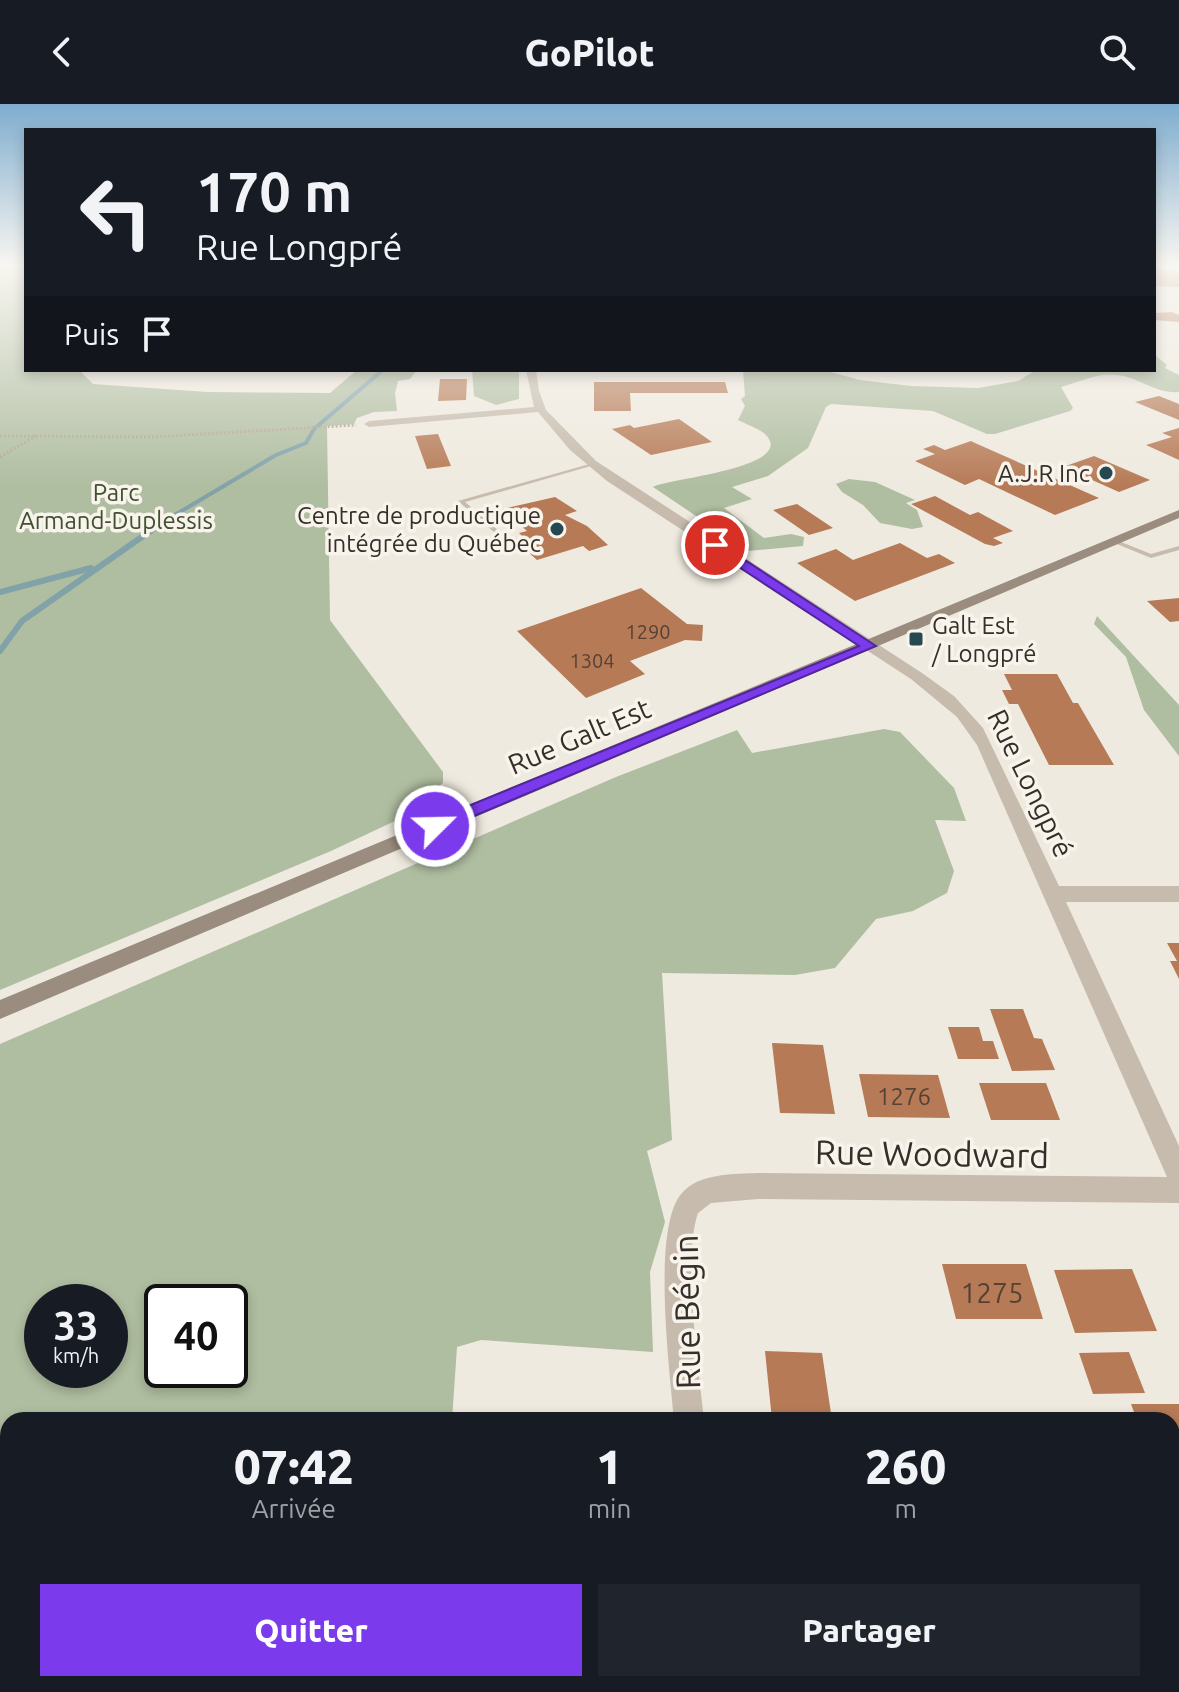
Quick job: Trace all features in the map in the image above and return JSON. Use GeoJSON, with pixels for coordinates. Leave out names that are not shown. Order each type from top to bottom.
{"type":"FeatureCollection","features":[{"type":"Feature","properties":{"kind":"street","name":"Rue Longpré"},"geometry":{"type":"LineString","coordinates":[[531,372],[534,394],[541,409],[567,441],[615,480],[941,694],[970,719],[985,745],[1179,1174]]}},
{"type":"Feature","properties":{"kind":"street"},"geometry":{"type":"LineString","coordinates":[[369,424],[541,409]]}},
{"type":"Feature","properties":{"kind":"street","name":"Rue Galt Est"},"geometry":{"type":"LineString","coordinates":[[0,1010],[1179,514]]}},
{"type":"Feature","properties":{"kind":"street"},"geometry":{"type":"LineString","coordinates":[[1051,894],[1179,894]]}},
{"type":"Feature","properties":{"kind":"street","name":"Rue Woodward"},"geometry":{"type":"LineString","coordinates":[[688,1205],[703,1193],[758,1186],[1179,1190]]}},
{"type":"Feature","properties":{"kind":"street","name":"Rue Bégin"},"geometry":{"type":"LineString","coordinates":[[688,1205],[682,1221],[679,1256],[689,1412]]}},
{"type":"Feature","properties":{"kind":"lane"},"geometry":{"type":"LineString","coordinates":[[504,538],[461,501],[595,464]]}},
{"type":"Feature","properties":{"kind":"lane"},"geometry":{"type":"LineString","coordinates":[[1114,541],[1151,556],[1179,548]]}},
{"type":"Feature","properties":{"kind":"path"},"geometry":{"type":"LineString","coordinates":[[0,436],[151,437],[369,424]]}},
{"type":"Feature","properties":{"kind":"path"},"geometry":{"type":"LineString","coordinates":[[0,457],[37,435]]}},
{"type":"Feature","properties":{"kind":"green space","name":"Parc Armand-Duplessis"},"geometry":{"type":"Polygon","coordinates":[[[0,338],[24,338],[24,372],[81,372],[93,384],[207,392],[330,393],[355,372],[415,372],[410,379],[398,381],[395,393],[397,411],[374,412],[357,418],[354,424],[327,426],[330,620],[443,772],[443,783],[397,820],[331,851],[0,990],[0,338]]]}},
{"type":"Feature","properties":{"kind":"green space"},"geometry":{"type":"Polygon","coordinates":[[[1156,356],[1167,365],[1165,368],[1179,375],[1179,392],[1163,391],[1118,375],[1097,376],[1061,387],[1073,408],[1070,411],[995,434],[987,434],[933,411],[831,404],[826,407],[808,448],[768,476],[732,487],[752,499],[724,508],[764,538],[791,534],[804,537],[803,546],[748,551],[653,487],[747,464],[763,456],[770,446],[766,435],[738,420],[745,406],[741,399],[745,396],[743,372],[830,372],[860,380],[911,386],[978,388],[1018,381],[1033,372],[1156,372],[1156,356]]]}},
{"type":"Feature","properties":{"kind":"green space"},"geometry":{"type":"Polygon","coordinates":[[[472,372],[519,372],[519,399],[496,405],[474,396],[472,372]]]}},
{"type":"Feature","properties":{"kind":"green space"},"geometry":{"type":"Polygon","coordinates":[[[849,479],[875,482],[915,500],[906,503],[917,510],[923,527],[912,529],[880,523],[836,484],[849,479]]]}},
{"type":"Feature","properties":{"kind":"green space"},"geometry":{"type":"Polygon","coordinates":[[[1097,616],[1179,705],[1179,756],[1144,710],[1126,657],[1094,624],[1097,616]]]}},
{"type":"Feature","properties":{"kind":"green space"},"geometry":{"type":"Polygon","coordinates":[[[884,729],[900,732],[954,788],[966,821],[935,820],[954,871],[947,893],[913,911],[876,919],[835,968],[795,975],[662,973],[672,1140],[647,1151],[665,1222],[650,1272],[653,1352],[481,1340],[457,1347],[453,1412],[0,1412],[0,1044],[616,777],[737,730],[752,753],[884,729]]]}},
{"type":"Feature","properties":{"kind":"building"},"geometry":{"type":"Polygon","coordinates":[[[440,379],[467,379],[466,400],[438,401],[440,379]]]}},
{"type":"Feature","properties":{"kind":"building"},"geometry":{"type":"Polygon","coordinates":[[[594,382],[725,382],[728,393],[630,393],[631,411],[594,411],[594,382]]]}},
{"type":"Feature","properties":{"kind":"building"},"geometry":{"type":"Polygon","coordinates":[[[1159,396],[1179,404],[1179,420],[1135,402],[1159,396]]]}},
{"type":"Feature","properties":{"kind":"building"},"geometry":{"type":"Polygon","coordinates":[[[679,419],[712,442],[651,455],[612,429],[630,425],[634,428],[679,419]]]}},
{"type":"Feature","properties":{"kind":"building"},"geometry":{"type":"Polygon","coordinates":[[[1179,428],[1179,460],[1146,445],[1172,437],[1162,433],[1179,428]]]}},
{"type":"Feature","properties":{"kind":"building"},"geometry":{"type":"Polygon","coordinates":[[[438,434],[451,466],[427,469],[415,436],[438,434]]]}},
{"type":"Feature","properties":{"kind":"building"},"geometry":{"type":"Polygon","coordinates":[[[971,441],[1099,498],[1055,515],[979,479],[965,485],[915,461],[935,454],[923,449],[934,445],[945,450],[971,441]]]}},
{"type":"Feature","properties":{"kind":"building","name":"A.J.R Inc"},"geometry":{"type":"Polygon","coordinates":[[[1094,456],[1150,480],[1119,492],[1063,467],[1094,456]]]}},
{"type":"Feature","properties":{"kind":"building"},"geometry":{"type":"Polygon","coordinates":[[[935,496],[970,515],[978,512],[1013,531],[993,538],[1003,543],[994,546],[985,544],[911,504],[935,496]]]}},
{"type":"Feature","properties":{"kind":"building","name":"Centre de productique intégrée du Québec"},"geometry":{"type":"Polygon","coordinates":[[[555,497],[577,511],[565,515],[587,526],[608,545],[589,551],[583,546],[537,560],[514,539],[523,537],[519,533],[527,531],[502,509],[555,497]]]}},
{"type":"Feature","properties":{"kind":"building"},"geometry":{"type":"Polygon","coordinates":[[[797,504],[833,528],[809,535],[773,510],[797,504]]]}},
{"type":"Feature","properties":{"kind":"building"},"geometry":{"type":"Polygon","coordinates":[[[900,543],[927,558],[939,554],[955,563],[855,601],[797,563],[836,549],[853,560],[900,543]]]}},
{"type":"Feature","properties":{"kind":"building"},"geometry":{"type":"Polygon","coordinates":[[[641,588],[687,624],[703,625],[702,641],[685,640],[630,661],[645,674],[586,698],[517,631],[641,588]]]}},
{"type":"Feature","properties":{"kind":"building"},"geometry":{"type":"Polygon","coordinates":[[[1179,598],[1179,621],[1170,622],[1147,601],[1179,598]]]}},
{"type":"Feature","properties":{"kind":"building"},"geometry":{"type":"Polygon","coordinates":[[[1004,674],[1057,674],[1073,703],[1078,703],[1114,765],[1049,765],[1018,704],[1009,704],[1002,690],[1012,690],[1004,674]]]}},
{"type":"Feature","properties":{"kind":"building"},"geometry":{"type":"Polygon","coordinates":[[[1167,943],[1179,943],[1179,979],[1170,961],[1177,961],[1167,943]]]}},
{"type":"Feature","properties":{"kind":"building"},"geometry":{"type":"Polygon","coordinates":[[[990,1009],[1023,1009],[1034,1038],[1042,1039],[1055,1070],[1012,1071],[990,1009]]]}},
{"type":"Feature","properties":{"kind":"building"},"geometry":{"type":"Polygon","coordinates":[[[948,1027],[979,1027],[983,1041],[993,1041],[999,1059],[958,1059],[948,1027]]]}},
{"type":"Feature","properties":{"kind":"building"},"geometry":{"type":"Polygon","coordinates":[[[772,1043],[823,1045],[835,1114],[780,1113],[772,1043]]]}},
{"type":"Feature","properties":{"kind":"building"},"geometry":{"type":"Polygon","coordinates":[[[859,1074],[938,1075],[950,1118],[868,1117],[859,1074]]]}},
{"type":"Feature","properties":{"kind":"building"},"geometry":{"type":"Polygon","coordinates":[[[979,1083],[1046,1083],[1060,1120],[991,1120],[979,1083]]]}},
{"type":"Feature","properties":{"kind":"building"},"geometry":{"type":"Polygon","coordinates":[[[942,1264],[1026,1264],[1043,1319],[956,1319],[942,1264]]]}},
{"type":"Feature","properties":{"kind":"building"},"geometry":{"type":"Polygon","coordinates":[[[1132,1269],[1157,1331],[1075,1333],[1054,1270],[1132,1269]]]}},
{"type":"Feature","properties":{"kind":"building"},"geometry":{"type":"Polygon","coordinates":[[[765,1351],[822,1353],[831,1412],[771,1412],[765,1351]]]}},
{"type":"Feature","properties":{"kind":"building"},"geometry":{"type":"Polygon","coordinates":[[[1129,1352],[1145,1393],[1093,1394],[1079,1353],[1129,1352]]]}},
{"type":"Feature","properties":{"kind":"building"},"geometry":{"type":"Polygon","coordinates":[[[1131,1404],[1179,1404],[1179,1412],[1134,1412],[1131,1404]]]}},
{"type":"Feature","properties":{"kind":"waterway"},"geometry":{"type":"LineString","coordinates":[[375,377],[381,372]]}},
{"type":"Feature","properties":{"kind":"waterway"},"geometry":{"type":"LineString","coordinates":[[164,521],[276,455],[306,443],[314,429],[377,375]]}},
{"type":"Feature","properties":{"kind":"waterway"},"geometry":{"type":"LineString","coordinates":[[0,651],[22,621],[164,521]]}},
{"type":"Feature","properties":{"kind":"waterway"},"geometry":{"type":"LineString","coordinates":[[0,592],[91,568]]}},
{"type":"Feature","properties":{"kind":"place","name":"A.J.R Inc"},"geometry":{"type":"Point","coordinates":[1106,473]}},
{"type":"Feature","properties":{"kind":"place","name":"Centre de productique intégrée du Québec"},"geometry":{"type":"Point","coordinates":[557,529]}},
{"type":"Feature","properties":{"kind":"place","name":"Galt Est / Longpré"},"geometry":{"type":"Point","coordinates":[916,639]}},
{"type":"Feature","properties":{"kind":"route"},"geometry":{"type":"LineString","coordinates":[[435,826],[869,646],[715,545]]}}]}
